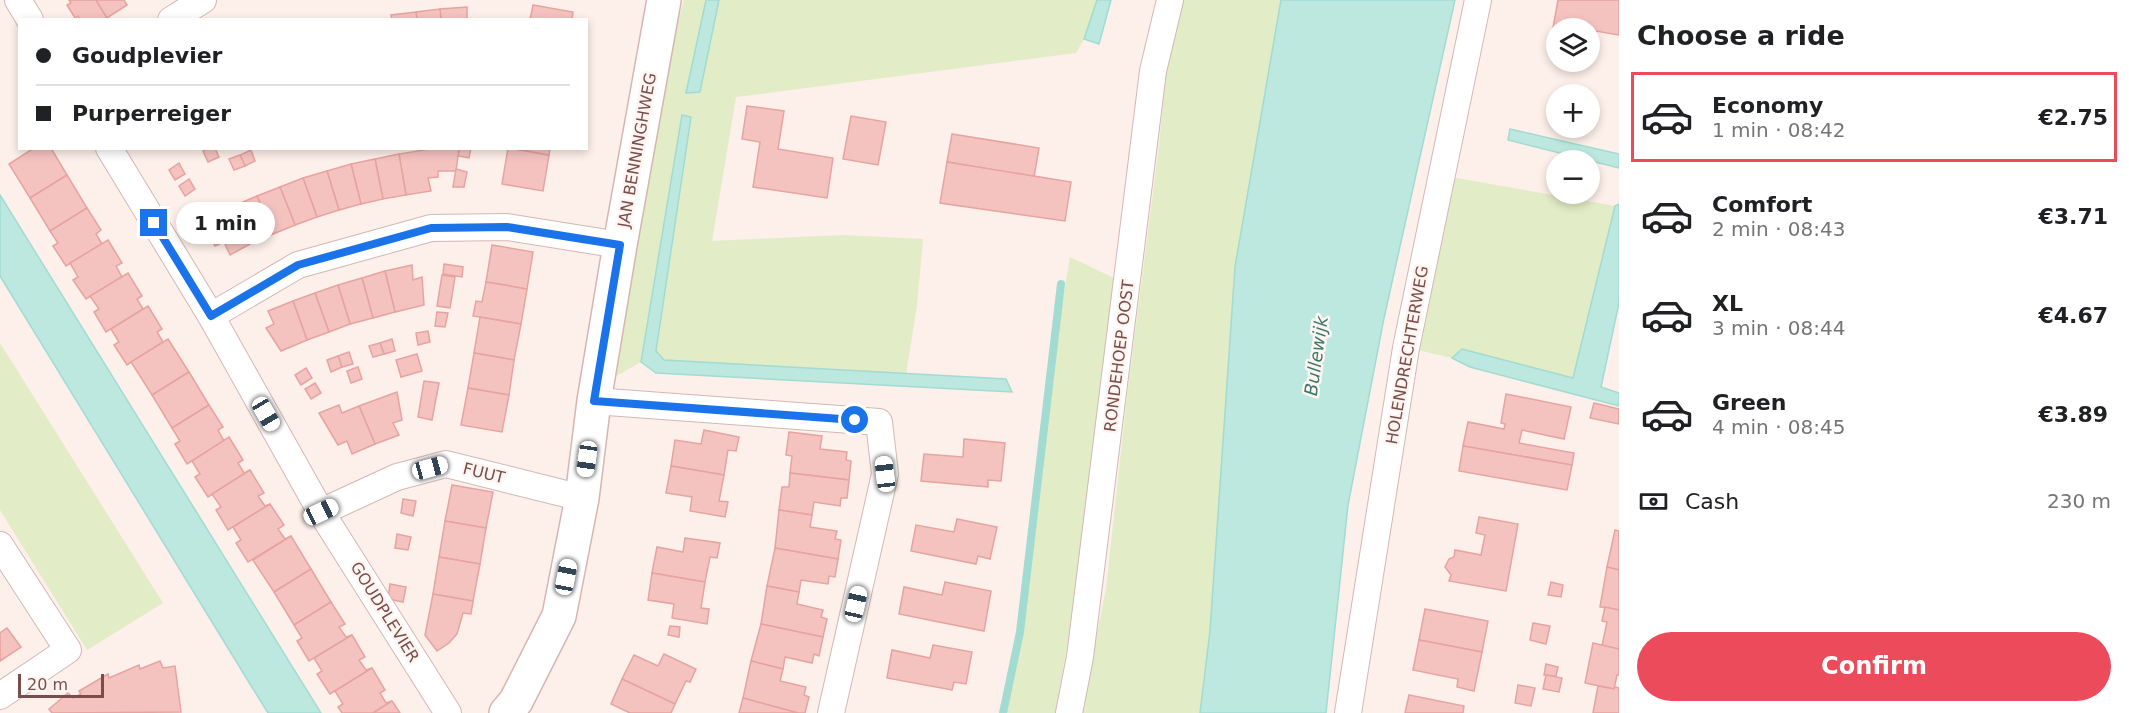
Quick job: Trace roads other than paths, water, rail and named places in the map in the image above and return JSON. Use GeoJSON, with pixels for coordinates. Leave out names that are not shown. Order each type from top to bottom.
{"type":"FeatureCollection","features":[{"type":"Feature","properties":{"kind":"street"},"geometry":{"type":"LineString","coordinates":[[18,0],[29,18]]}},
{"type":"Feature","properties":{"kind":"street"},"geometry":{"type":"LineString","coordinates":[[174,18],[202,0]]}},
{"type":"Feature","properties":{"kind":"street","name":"JAN BENNINGHWEG"},"geometry":{"type":"LineString","coordinates":[[506,713],[516,700],[559,616],[582,498],[594,401],[664,0]]}},
{"type":"Feature","properties":{"kind":"street","name":"RONDEHOEP OOST"},"geometry":{"type":"LineString","coordinates":[[1069,713],[1080,657],[1153,71],[1170,0]]}},
{"type":"Feature","properties":{"kind":"street","name":"HOLENDRECHTERWEG"},"geometry":{"type":"LineString","coordinates":[[1348,713],[1406,348],[1478,0]]}},
{"type":"Feature","properties":{"kind":"street","name":"GOUDPLEVIER"},"geometry":{"type":"LineString","coordinates":[[110,150],[211,316],[321,512],[448,713]]}},
{"type":"Feature","properties":{"kind":"street"},"geometry":{"type":"LineString","coordinates":[[211,316],[298,265],[431,228],[507,227],[620,245]]}},
{"type":"Feature","properties":{"kind":"street"},"geometry":{"type":"LineString","coordinates":[[594,401],[879,422],[885,474],[831,713]]}},
{"type":"Feature","properties":{"kind":"street","name":"FUUT"},"geometry":{"type":"LineString","coordinates":[[321,512],[397,477],[446,464],[582,498]]}},
{"type":"Feature","properties":{"kind":"street"},"geometry":{"type":"LineString","coordinates":[[0,545],[68,650],[0,696]]}},
{"type":"Feature","properties":{"kind":"water"},"geometry":{"type":"Polygon","coordinates":[[[706,0],[719,0],[700,92],[686,93],[706,0]]]}},
{"type":"Feature","properties":{"kind":"water"},"geometry":{"type":"Polygon","coordinates":[[[1097,0],[1111,0],[1099,44],[1084,39],[1097,0]]]}},
{"type":"Feature","properties":{"kind":"water","name":"Bullewijk"},"geometry":{"type":"Polygon","coordinates":[[[1281,0],[1455,0],[1384,318],[1348,505],[1326,713],[1200,713],[1210,631],[1235,267],[1281,0]]]}},
{"type":"Feature","properties":{"kind":"water"},"geometry":{"type":"Polygon","coordinates":[[[682,115],[691,117],[656,351],[664,360],[1006,379],[1012,392],[656,373],[641,362],[682,115]]]}},
{"type":"Feature","properties":{"kind":"water"},"geometry":{"type":"Polygon","coordinates":[[[1510,129],[1619,154],[1619,168],[1600,163],[1600,150],[1548,150],[1508,140],[1510,129]]]}},
{"type":"Feature","properties":{"kind":"water"},"geometry":{"type":"Polygon","coordinates":[[[0,195],[321,713],[268,713],[250,684],[0,276],[0,195]]]}},
{"type":"Feature","properties":{"kind":"water"},"geometry":{"type":"Polygon","coordinates":[[[1619,204],[1619,303],[1601,387],[1619,393],[1619,406],[1470,367],[1452,358],[1462,349],[1573,378],[1615,206],[1619,204]]]}},
{"type":"Feature","properties":{"kind":"waterway"},"geometry":{"type":"LineString","coordinates":[[1003,713],[1020,632],[1061,284]]}}]}
